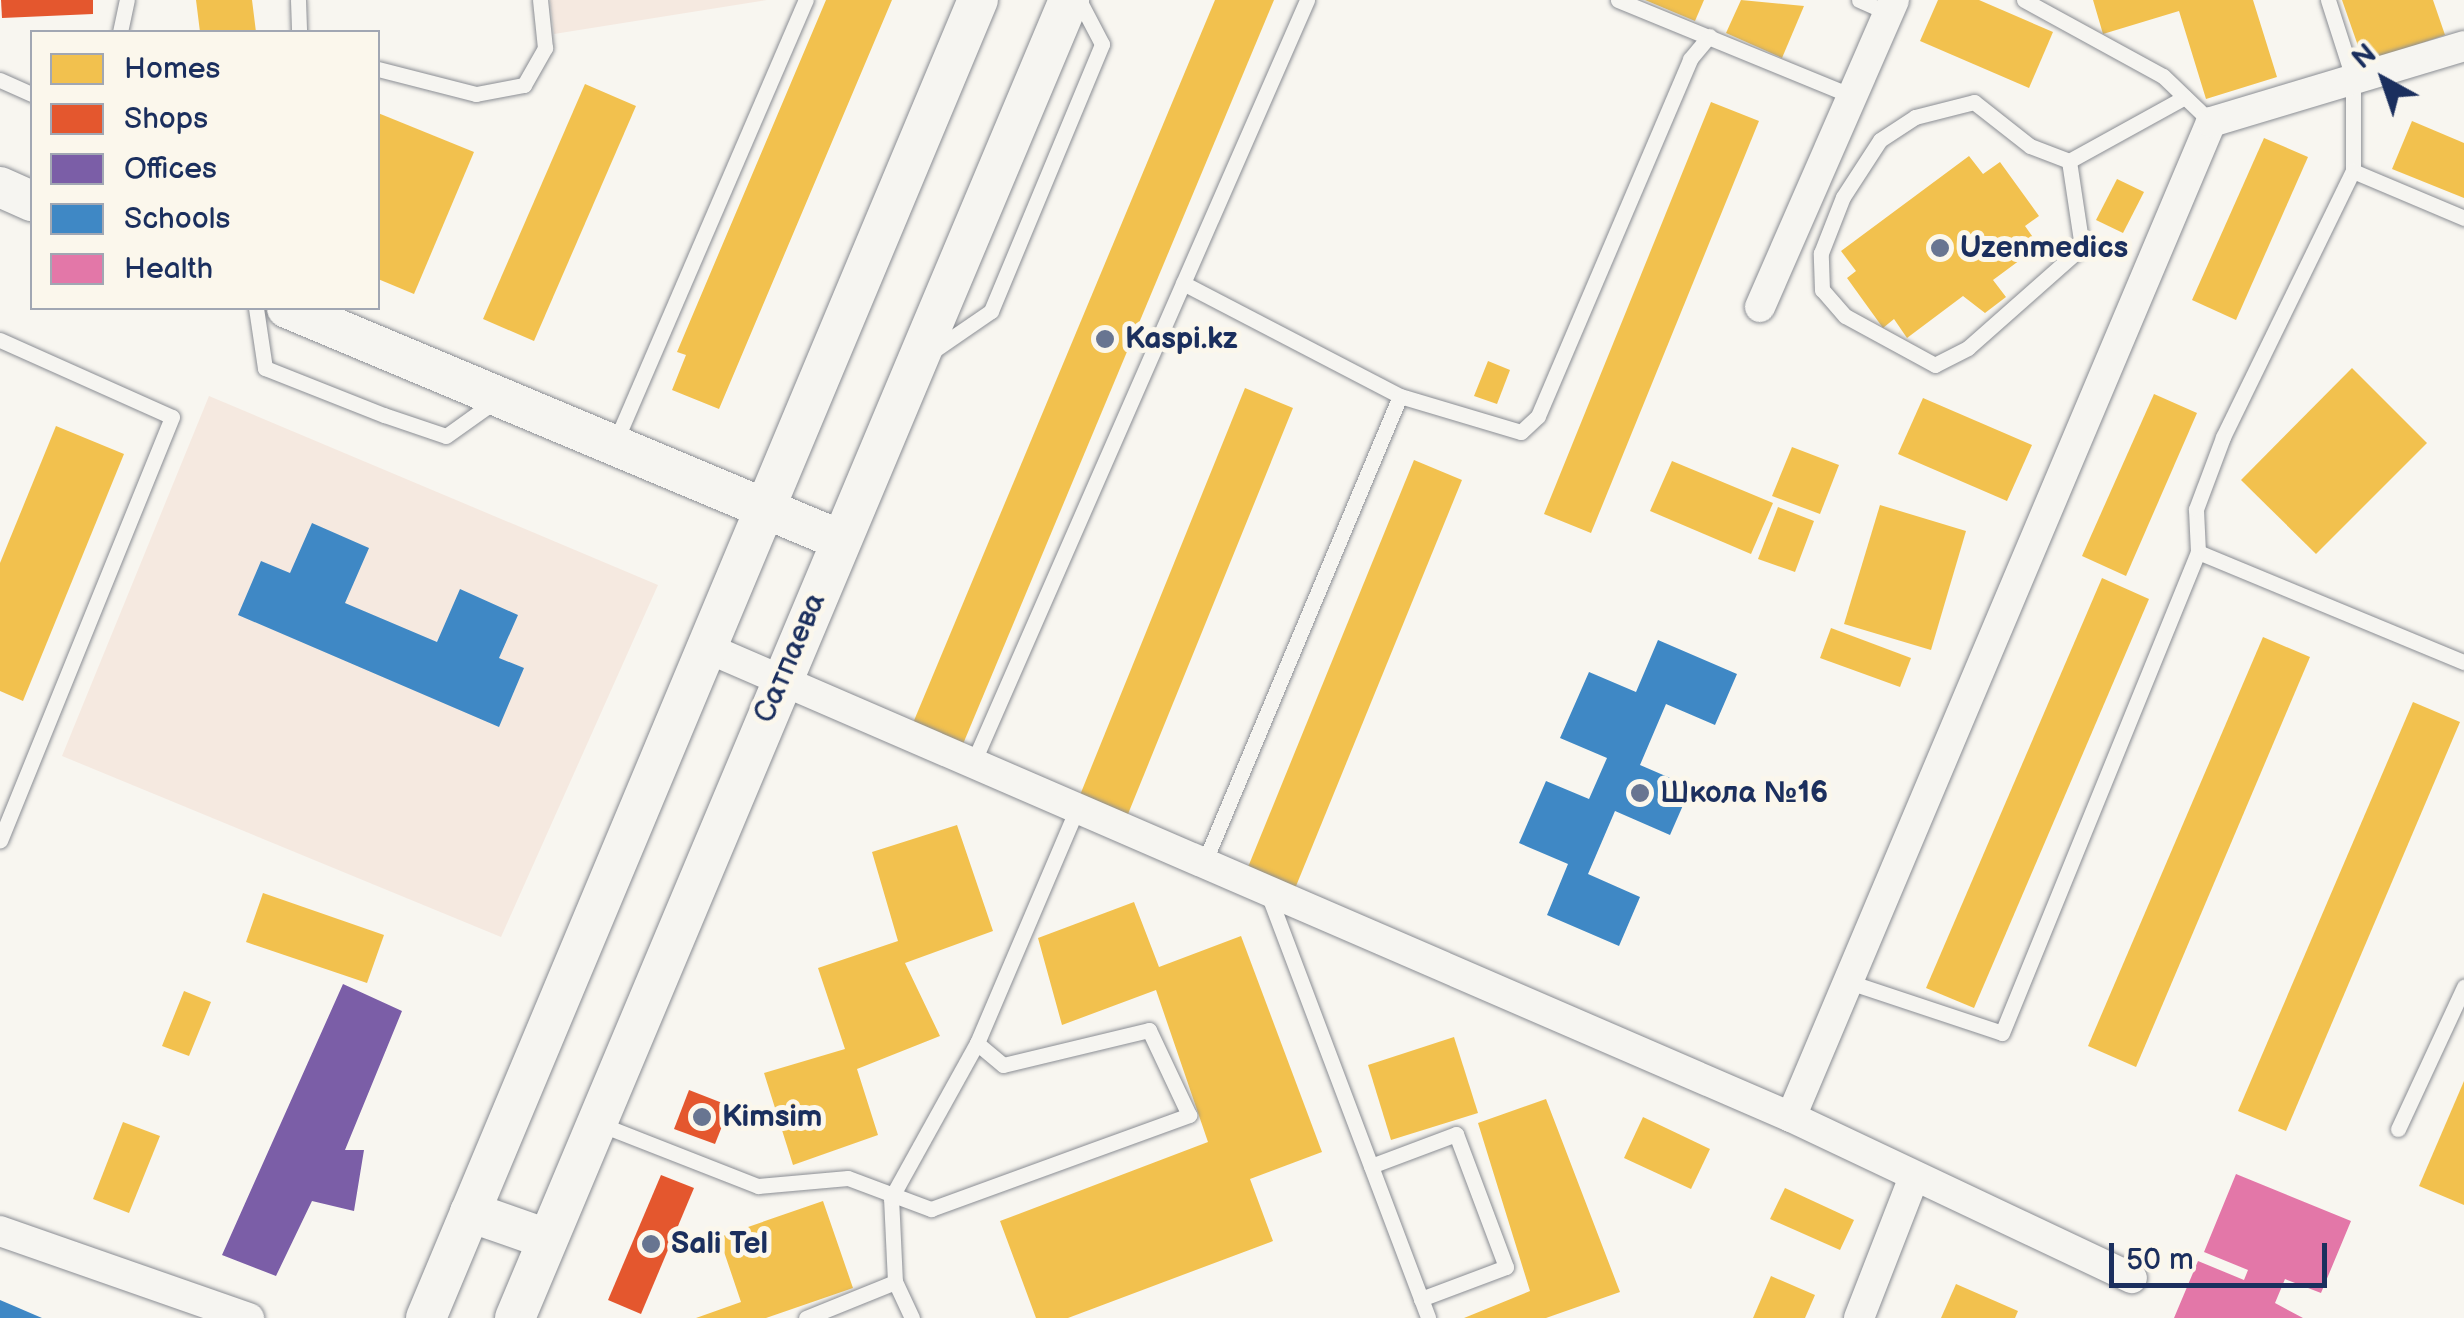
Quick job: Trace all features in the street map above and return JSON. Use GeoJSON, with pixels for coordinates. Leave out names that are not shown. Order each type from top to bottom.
{"type":"FeatureCollection","features":[{"type":"Feature","properties":{"kind":"street"},"geometry":{"type":"LineString","coordinates":[[426,1318],[978,0]]}},
{"type":"Feature","properties":{"kind":"street","name":"Сатпаева"},"geometry":{"type":"LineString","coordinates":[[515,1318],[594,1122],[1069,0]]}},
{"type":"Feature","properties":{"kind":"street"},"geometry":{"type":"LineString","coordinates":[[1760,306],[1891,7]]}},
{"type":"Feature","properties":{"kind":"street"},"geometry":{"type":"LineString","coordinates":[[1790,1117],[2211,122],[2464,46]]}},
{"type":"Feature","properties":{"kind":"street"},"geometry":{"type":"LineString","coordinates":[[0,187],[30,200]]}},
{"type":"Feature","properties":{"kind":"street"},"geometry":{"type":"LineString","coordinates":[[292,310],[840,540]]}},
{"type":"Feature","properties":{"kind":"street"},"geometry":{"type":"LineString","coordinates":[[707,648],[1790,1117],[2132,1278]]}},
{"type":"Feature","properties":{"kind":"street"},"geometry":{"type":"LineString","coordinates":[[1859,1318],[1914,1178]]}},
{"type":"Feature","properties":{"kind":"street"},"geometry":{"type":"LineString","coordinates":[[470,1212],[547,1239]]}},
{"type":"Feature","properties":{"kind":"street"},"geometry":{"type":"LineString","coordinates":[[0,1231],[249,1318]]}},
{"type":"Feature","properties":{"kind":"lane"},"geometry":{"type":"LineString","coordinates":[[120,30],[127,0]]}},
{"type":"Feature","properties":{"kind":"lane"},"geometry":{"type":"LineString","coordinates":[[298,0],[298,30]]}},
{"type":"Feature","properties":{"kind":"lane"},"geometry":{"type":"LineString","coordinates":[[380,70],[476,94],[524,85],[545,48],[540,0]]}},
{"type":"Feature","properties":{"kind":"lane"},"geometry":{"type":"LineString","coordinates":[[614,445],[806,0]]}},
{"type":"Feature","properties":{"kind":"lane"},"geometry":{"type":"LineString","coordinates":[[915,364],[991,311],[1102,44],[1079,0]]}},
{"type":"Feature","properties":{"kind":"lane"},"geometry":{"type":"LineString","coordinates":[[973,763],[1307,0]]}},
{"type":"Feature","properties":{"kind":"lane"},"geometry":{"type":"LineString","coordinates":[[1618,0],[1850,95]]}},
{"type":"Feature","properties":{"kind":"lane"},"geometry":{"type":"LineString","coordinates":[[1860,0],[1891,7]]}},
{"type":"Feature","properties":{"kind":"lane"},"geometry":{"type":"LineString","coordinates":[[2024,0],[2184,97],[2211,122]]}},
{"type":"Feature","properties":{"kind":"lane"},"geometry":{"type":"LineString","coordinates":[[1846,981],[2002,1033],[2198,552],[2196,508],[2222,437],[2352,171],[2353,78],[2328,0]]}},
{"type":"Feature","properties":{"kind":"lane"},"geometry":{"type":"LineString","coordinates":[[1183,282],[1400,396],[1521,432],[1538,416],[1690,58],[1708,36]]}},
{"type":"Feature","properties":{"kind":"lane"},"geometry":{"type":"LineString","coordinates":[[0,80],[30,93]]}},
{"type":"Feature","properties":{"kind":"lane"},"geometry":{"type":"LineString","coordinates":[[2069,161],[2184,97]]}},
{"type":"Feature","properties":{"kind":"lane"},"geometry":{"type":"LineString","coordinates":[[1974,102],[2030,146],[2069,161],[2082,247],[1968,348],[1935,365],[1845,316],[1822,290],[1821,253],[1843,197],[1880,140],[1915,117],[1974,102]]}},
{"type":"Feature","properties":{"kind":"lane"},"geometry":{"type":"LineString","coordinates":[[2352,171],[2464,218]]}},
{"type":"Feature","properties":{"kind":"lane"},"geometry":{"type":"LineString","coordinates":[[256,310],[265,368],[384,414],[446,436],[501,397]]}},
{"type":"Feature","properties":{"kind":"lane"},"geometry":{"type":"LineString","coordinates":[[0,340],[158,402],[172,417],[2,830]]}},
{"type":"Feature","properties":{"kind":"lane"},"geometry":{"type":"LineString","coordinates":[[1204,863],[1400,396]]}},
{"type":"Feature","properties":{"kind":"lane"},"geometry":{"type":"LineString","coordinates":[[2198,552],[2464,662]]}},
{"type":"Feature","properties":{"kind":"lane"},"geometry":{"type":"LineString","coordinates":[[912,1318],[895,1282],[891,1198],[977,1043],[1077,808]]}},
{"type":"Feature","properties":{"kind":"lane"},"geometry":{"type":"LineString","coordinates":[[1267,891],[1428,1318]]}},
{"type":"Feature","properties":{"kind":"lane"},"geometry":{"type":"LineString","coordinates":[[2398,1129],[2464,987]]}},
{"type":"Feature","properties":{"kind":"lane"},"geometry":{"type":"LineString","coordinates":[[594,1122],[758,1186],[848,1178],[891,1198],[931,1209],[1189,1115],[1149,1030],[1004,1066],[977,1043]]}},
{"type":"Feature","properties":{"kind":"lane"},"geometry":{"type":"LineString","coordinates":[[1371,1166],[1456,1134],[1506,1267],[1421,1299]]}},
{"type":"Feature","properties":{"kind":"lane"},"geometry":{"type":"LineString","coordinates":[[806,1318],[895,1282]]}},
{"type":"Feature","properties":{"kind":"shaded area"},"geometry":{"type":"Polygon","coordinates":[[[550,0],[767,0],[554,34],[550,0]]]}},
{"type":"Feature","properties":{"kind":"shaded area"},"geometry":{"type":"Polygon","coordinates":[[[209,396],[658,585],[501,937],[62,756],[209,396]]]}},
{"type":"Feature","properties":{"kind":"building: Homes"},"geometry":{"type":"Polygon","coordinates":[[[196,0],[252,0],[256,30],[200,30],[196,0]]]}},
{"type":"Feature","properties":{"kind":"building: Homes"},"geometry":{"type":"Polygon","coordinates":[[[826,0],[892,0],[719,409],[672,390],[686,355],[677,352],[826,0]]]}},
{"type":"Feature","properties":{"kind":"building: Homes"},"geometry":{"type":"Polygon","coordinates":[[[1215,0],[1274,0],[963,744],[913,723],[1215,0]]]}},
{"type":"Feature","properties":{"kind":"building: Homes"},"geometry":{"type":"Polygon","coordinates":[[[1645,0],[1704,0],[1695,21],[1645,0]]]}},
{"type":"Feature","properties":{"kind":"building: Homes"},"geometry":{"type":"Polygon","coordinates":[[[1741,0],[1804,6],[1782,58],[1726,33],[1741,0]]]}},
{"type":"Feature","properties":{"kind":"building: Homes"},"geometry":{"type":"Polygon","coordinates":[[[1938,0],[1979,0],[2053,32],[2029,88],[1920,41],[1938,0]]]}},
{"type":"Feature","properties":{"kind":"building: Homes"},"geometry":{"type":"Polygon","coordinates":[[[2093,0],[2253,0],[2277,77],[2206,99],[2179,11],[2103,34],[2093,0]]]}},
{"type":"Feature","properties":{"kind":"building: Homes"},"geometry":{"type":"Polygon","coordinates":[[[2342,0],[2433,0],[2445,35],[2364,63],[2342,0]]]}},
{"type":"Feature","properties":{"kind":"building: Homes"},"geometry":{"type":"Polygon","coordinates":[[[585,84],[636,106],[534,341],[483,319],[585,84]]]}},
{"type":"Feature","properties":{"kind":"building: Homes"},"geometry":{"type":"Polygon","coordinates":[[[1711,102],[1759,121],[1591,533],[1544,514],[1711,102]]]}},
{"type":"Feature","properties":{"kind":"building: Homes"},"geometry":{"type":"Polygon","coordinates":[[[380,114],[474,152],[414,294],[380,280],[380,114]]]}},
{"type":"Feature","properties":{"kind":"building: Homes"},"geometry":{"type":"Polygon","coordinates":[[[2412,121],[2464,143],[2464,198],[2392,169],[2412,121]]]}},
{"type":"Feature","properties":{"kind":"building: Homes"},"geometry":{"type":"Polygon","coordinates":[[[2264,138],[2308,157],[2236,320],[2192,300],[2264,138]]]}},
{"type":"Feature","properties":{"kind":"building: Homes","name":"Uzenmedics"},"geometry":{"type":"Polygon","coordinates":[[[1969,156],[1983,174],[2000,162],[2039,216],[2025,226],[2039,246],[1993,280],[2006,297],[1985,313],[1963,296],[1907,338],[1894,319],[1883,328],[1847,278],[1856,271],[1841,251],[1969,156]]]}},
{"type":"Feature","properties":{"kind":"building: Homes"},"geometry":{"type":"Polygon","coordinates":[[[2117,179],[2144,192],[2123,233],[2096,220],[2117,179]]]}},
{"type":"Feature","properties":{"kind":"building: Homes"},"geometry":{"type":"Polygon","coordinates":[[[1488,361],[1510,370],[1497,404],[1474,396],[1488,361]]]}},
{"type":"Feature","properties":{"kind":"building: Homes"},"geometry":{"type":"Polygon","coordinates":[[[2352,368],[2427,443],[2316,554],[2241,480],[2352,368]]]}},
{"type":"Feature","properties":{"kind":"building: Homes"},"geometry":{"type":"Polygon","coordinates":[[[1245,388],[1293,408],[1126,819],[1078,800],[1245,388]]]}},
{"type":"Feature","properties":{"kind":"building: Homes"},"geometry":{"type":"Polygon","coordinates":[[[2154,394],[2197,413],[2126,576],[2082,556],[2154,394]]]}},
{"type":"Feature","properties":{"kind":"building: Homes"},"geometry":{"type":"Polygon","coordinates":[[[1923,398],[2032,445],[2007,501],[1898,454],[1923,398]]]}},
{"type":"Feature","properties":{"kind":"building: Homes"},"geometry":{"type":"Polygon","coordinates":[[[56,426],[124,454],[23,701],[0,691],[0,563],[56,426]]]}},
{"type":"Feature","properties":{"kind":"building: Homes"},"geometry":{"type":"Polygon","coordinates":[[[1792,447],[1839,465],[1820,514],[1772,496],[1792,447]]]}},
{"type":"Feature","properties":{"kind":"building: Homes"},"geometry":{"type":"Polygon","coordinates":[[[1414,460],[1462,480],[1294,891],[1246,872],[1414,460]]]}},
{"type":"Feature","properties":{"kind":"building: Homes"},"geometry":{"type":"Polygon","coordinates":[[[1672,461],[1773,503],[1751,554],[1650,511],[1672,461]]]}},
{"type":"Feature","properties":{"kind":"building: Homes"},"geometry":{"type":"Polygon","coordinates":[[[1880,505],[1966,531],[1931,650],[1844,624],[1880,505]]]}},
{"type":"Feature","properties":{"kind":"building: Homes"},"geometry":{"type":"Polygon","coordinates":[[[1778,507],[1814,521],[1795,572],[1758,559],[1778,507]]]}},
{"type":"Feature","properties":{"kind":"building: Homes"},"geometry":{"type":"Polygon","coordinates":[[[2102,578],[2149,599],[1974,1008],[1926,988],[2102,578]]]}},
{"type":"Feature","properties":{"kind":"building: Homes"},"geometry":{"type":"Polygon","coordinates":[[[1831,628],[1911,658],[1900,687],[1820,658],[1831,628]]]}},
{"type":"Feature","properties":{"kind":"building: Homes"},"geometry":{"type":"Polygon","coordinates":[[[2263,637],[2310,657],[2136,1067],[2088,1046],[2263,637]]]}},
{"type":"Feature","properties":{"kind":"building: Homes"},"geometry":{"type":"Polygon","coordinates":[[[2413,702],[2460,722],[2286,1131],[2238,1111],[2413,702]]]}},
{"type":"Feature","properties":{"kind":"building: Homes"},"geometry":{"type":"Polygon","coordinates":[[[957,825],[993,931],[905,963],[940,1036],[857,1069],[878,1135],[793,1165],[764,1073],[845,1049],[818,968],[898,941],[872,852],[957,825]]]}},
{"type":"Feature","properties":{"kind":"building: Homes"},"geometry":{"type":"Polygon","coordinates":[[[263,893],[384,935],[367,983],[246,942],[263,893]]]}},
{"type":"Feature","properties":{"kind":"building: Homes"},"geometry":{"type":"Polygon","coordinates":[[[1134,902],[1159,967],[1241,936],[1322,1152],[1250,1179],[1273,1241],[1068,1318],[1036,1318],[1000,1221],[1208,1142],[1156,990],[1062,1025],[1038,938],[1134,902]]]}},
{"type":"Feature","properties":{"kind":"building: Homes"},"geometry":{"type":"Polygon","coordinates":[[[184,991],[211,1002],[189,1056],[162,1046],[184,991]]]}},
{"type":"Feature","properties":{"kind":"building: Homes"},"geometry":{"type":"Polygon","coordinates":[[[1454,1037],[1478,1113],[1391,1140],[1368,1065],[1454,1037]]]}},
{"type":"Feature","properties":{"kind":"building: Homes"},"geometry":{"type":"Polygon","coordinates":[[[2464,1081],[2464,1205],[2419,1186],[2464,1081]]]}},
{"type":"Feature","properties":{"kind":"building: Homes"},"geometry":{"type":"Polygon","coordinates":[[[1546,1099],[1620,1292],[1546,1318],[1464,1318],[1530,1291],[1478,1123],[1546,1099]]]}},
{"type":"Feature","properties":{"kind":"building: Homes"},"geometry":{"type":"Polygon","coordinates":[[[1643,1117],[1710,1149],[1691,1189],[1624,1158],[1643,1117]]]}},
{"type":"Feature","properties":{"kind":"building: Homes"},"geometry":{"type":"Polygon","coordinates":[[[123,1122],[160,1136],[129,1213],[93,1199],[123,1122]]]}},
{"type":"Feature","properties":{"kind":"building: Homes"},"geometry":{"type":"Polygon","coordinates":[[[1785,1188],[1854,1220],[1840,1250],[1770,1219],[1785,1188]]]}},
{"type":"Feature","properties":{"kind":"building: Homes"},"geometry":{"type":"Polygon","coordinates":[[[823,1201],[853,1288],[766,1318],[696,1318],[741,1302],[719,1237],[823,1201]]]}},
{"type":"Feature","properties":{"kind":"building: Homes"},"geometry":{"type":"Polygon","coordinates":[[[1771,1276],[1815,1295],[1805,1318],[1753,1318],[1771,1276]]]}},
{"type":"Feature","properties":{"kind":"building: Homes"},"geometry":{"type":"Polygon","coordinates":[[[1956,1284],[2018,1311],[2015,1318],[1941,1318],[1956,1284]]]}},
{"type":"Feature","properties":{"kind":"building: Shops"},"geometry":{"type":"Polygon","coordinates":[[[1,0],[93,0],[93,14],[2,18],[1,0]]]}},
{"type":"Feature","properties":{"kind":"building: Shops","name":"Kimsim"},"geometry":{"type":"Polygon","coordinates":[[[689,1090],[730,1106],[715,1144],[674,1129],[689,1090]]]}},
{"type":"Feature","properties":{"kind":"building: Shops","name":"Sali Tel"},"geometry":{"type":"Polygon","coordinates":[[[661,1175],[694,1188],[641,1314],[608,1300],[661,1175]]]}},
{"type":"Feature","properties":{"kind":"building: Offices"},"geometry":{"type":"Polygon","coordinates":[[[343,984],[402,1011],[345,1150],[364,1150],[354,1211],[312,1201],[276,1276],[222,1255],[343,984]]]}},
{"type":"Feature","properties":{"kind":"building: Schools"},"geometry":{"type":"Polygon","coordinates":[[[312,523],[369,548],[345,603],[437,642],[460,589],[518,615],[499,658],[524,668],[499,727],[238,615],[261,561],[290,573],[312,523]]]}},
{"type":"Feature","properties":{"kind":"building: Schools","name":"Школа №16"},"geometry":{"type":"Polygon","coordinates":[[[1658,640],[1737,674],[1715,725],[1666,704],[1640,765],[1691,787],[1670,835],[1615,811],[1588,874],[1640,897],[1619,946],[1547,915],[1568,864],[1519,843],[1546,781],[1589,799],[1607,758],[1560,738],[1589,672],[1636,692],[1658,640]]]}},
{"type":"Feature","properties":{"kind":"building: Schools"},"geometry":{"type":"Polygon","coordinates":[[[0,1300],[42,1318],[0,1318],[0,1300]]]}},
{"type":"Feature","properties":{"kind":"building: Health"},"geometry":{"type":"Polygon","coordinates":[[[2236,1174],[2351,1221],[2321,1293],[2285,1279],[2275,1303],[2303,1318],[2174,1318],[2198,1261],[2244,1280],[2248,1270],[2204,1252],[2236,1174]]]}},
{"type":"Feature","properties":{"kind":"place","name":"Uzenmedics"},"geometry":{"type":"Point","coordinates":[1940,248]}},
{"type":"Feature","properties":{"kind":"place","name":"Kaspi.kz"},"geometry":{"type":"Point","coordinates":[1105,339]}},
{"type":"Feature","properties":{"kind":"place","name":"Школа №16"},"geometry":{"type":"Point","coordinates":[1640,793]}},
{"type":"Feature","properties":{"kind":"place","name":"Kimsim"},"geometry":{"type":"Point","coordinates":[702,1117]}},
{"type":"Feature","properties":{"kind":"place","name":"Sali Tel"},"geometry":{"type":"Point","coordinates":[651,1244]}}]}
